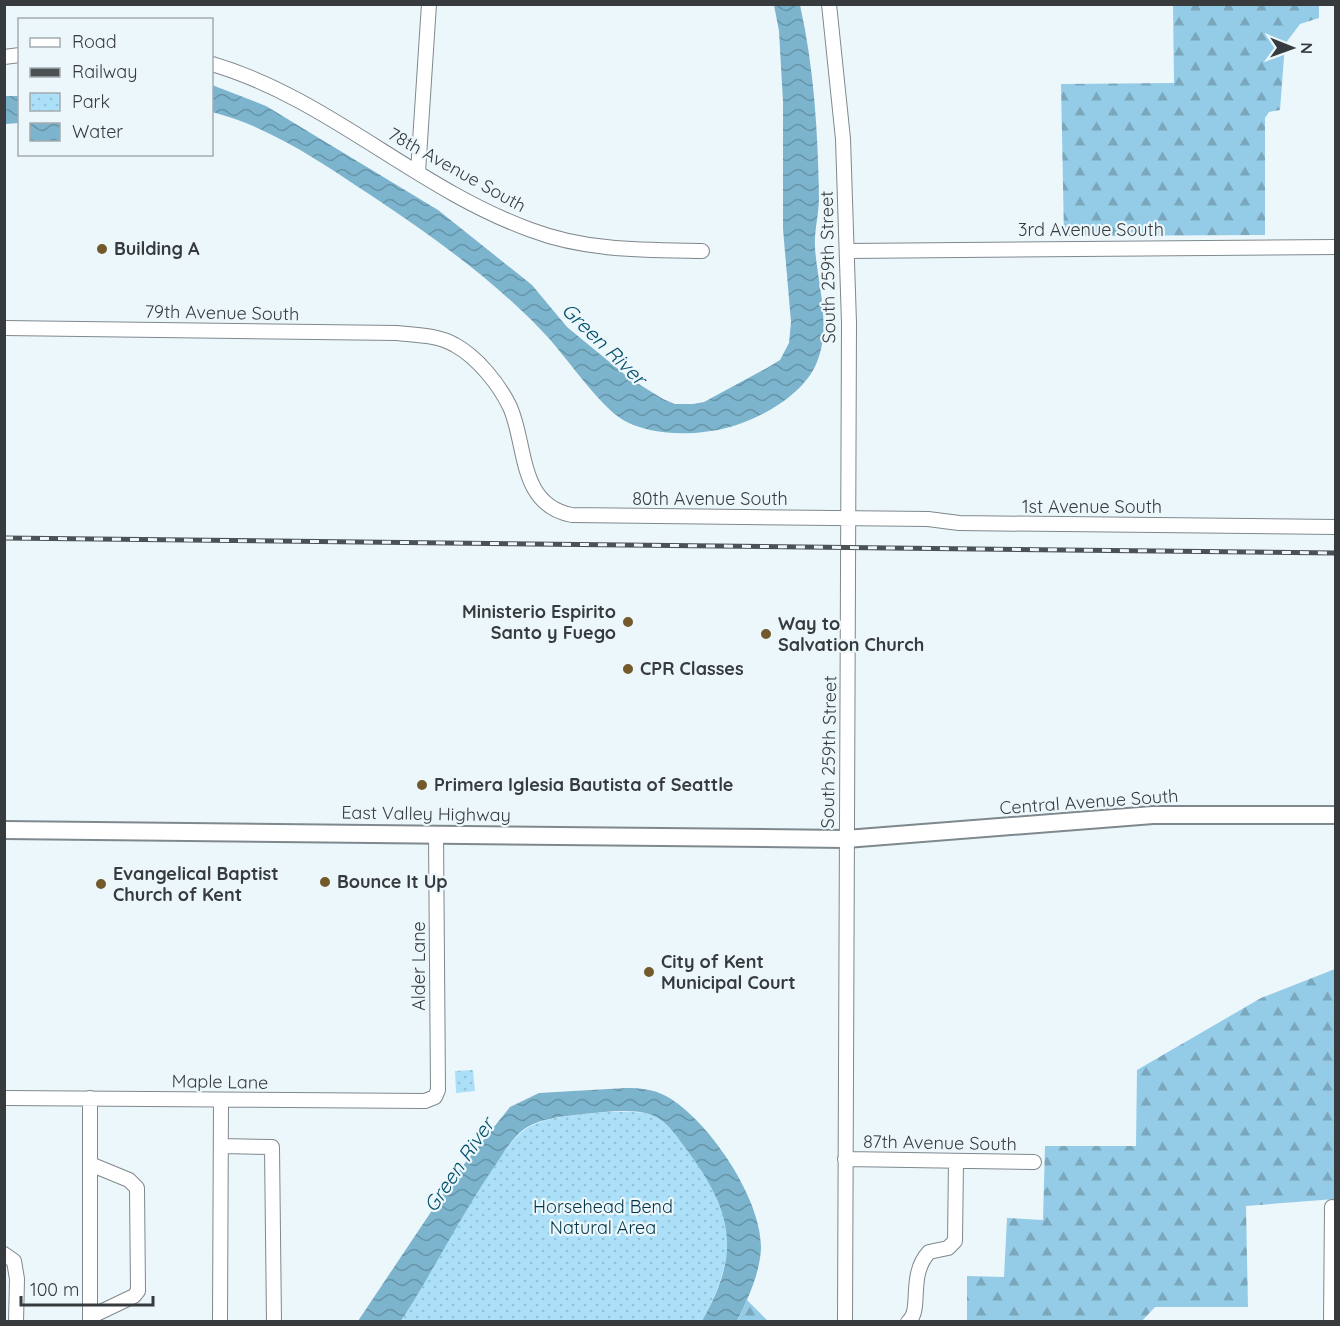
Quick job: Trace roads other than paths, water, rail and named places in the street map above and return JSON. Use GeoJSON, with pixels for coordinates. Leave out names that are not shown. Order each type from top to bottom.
{"type":"FeatureCollection","features":[{"type":"Feature","properties":{"kind":"main road","name":"Central Avenue South"},"geometry":{"type":"LineString","coordinates":[[846,839],[1187,814],[1335,815]]}},
{"type":"Feature","properties":{"kind":"main road","name":"East Valley Highway"},"geometry":{"type":"LineString","coordinates":[[4,830],[846,839]]}},
{"type":"Feature","properties":{"kind":"street"},"geometry":{"type":"LineString","coordinates":[[418,172],[429,4]]}},
{"type":"Feature","properties":{"kind":"street","name":"South 259th Street"},"geometry":{"type":"LineString","coordinates":[[829,4],[829,26],[838,72],[847,251],[845,1322]]}},
{"type":"Feature","properties":{"kind":"street","name":"78th Avenue South"},"geometry":{"type":"LineString","coordinates":[[213,64],[274,86],[418,172],[513,223],[560,239],[602,248],[702,251]]}},
{"type":"Feature","properties":{"kind":"street","name":"3rd Avenue South"},"geometry":{"type":"LineString","coordinates":[[847,251],[1335,247]]}},
{"type":"Feature","properties":{"kind":"street","name":"79th Avenue South"},"geometry":{"type":"LineString","coordinates":[[4,328],[386,333],[439,338],[465,351],[486,373],[510,406],[524,465],[533,489],[547,504],[572,515]]}},
{"type":"Feature","properties":{"kind":"street","name":"80th Avenue South"},"geometry":{"type":"LineString","coordinates":[[572,515],[848,518]]}},
{"type":"Feature","properties":{"kind":"street","name":"1st Avenue South"},"geometry":{"type":"LineString","coordinates":[[848,518],[928,519],[959,523],[1335,526]]}},
{"type":"Feature","properties":{"kind":"street","name":"Alder Lane"},"geometry":{"type":"LineString","coordinates":[[435,1096],[438,1089],[436,834]]}},
{"type":"Feature","properties":{"kind":"street","name":"Maple Lane"},"geometry":{"type":"LineString","coordinates":[[4,1098],[425,1101],[435,1096]]}},
{"type":"Feature","properties":{"kind":"street"},"geometry":{"type":"LineString","coordinates":[[90,1098],[90,1164],[90,1319],[134,1296],[138,1291],[137,1188],[129,1180],[90,1164]]}},
{"type":"Feature","properties":{"kind":"street"},"geometry":{"type":"LineString","coordinates":[[220,1322],[221,1100]]}},
{"type":"Feature","properties":{"kind":"street"},"geometry":{"type":"LineString","coordinates":[[222,1146],[272,1147],[274,1322]]}},
{"type":"Feature","properties":{"kind":"street","name":"87th Avenue South"},"geometry":{"type":"LineString","coordinates":[[845,1159],[1034,1162]]}},
{"type":"Feature","properties":{"kind":"street"},"geometry":{"type":"LineString","coordinates":[[908,1322],[915,1308],[918,1266],[928,1252],[948,1248],[955,1241],[956,1161]]}},
{"type":"Feature","properties":{"kind":"street"},"geometry":{"type":"LineString","coordinates":[[1331,1322],[1332,1207]]}},
{"type":"Feature","properties":{"kind":"street"},"geometry":{"type":"LineString","coordinates":[[4,1254],[14,1261],[17,1280],[16,1322]]}},
{"type":"Feature","properties":{"kind":"water"},"geometry":{"type":"Polygon","coordinates":[[[774,5],[800,5],[809,52],[818,149],[819,197],[815,241],[823,319],[821,348],[811,374],[791,395],[752,419],[714,431],[660,432],[623,420],[603,403],[550,340],[522,311],[502,292],[439,242],[295,147],[255,127],[213,112],[213,85],[266,106],[438,210],[532,285],[567,327],[629,378],[675,404],[693,404],[704,402],[780,360],[789,343],[791,322],[783,229],[783,102],[779,31],[774,5]]]}},
{"type":"Feature","properties":{"kind":"water"},"geometry":{"type":"Polygon","coordinates":[[[5,96],[18,96],[18,123],[5,124],[5,96]]]}},
{"type":"Feature","properties":{"kind":"water"},"geometry":{"type":"Polygon","coordinates":[[[626,1088],[656,1092],[682,1107],[715,1141],[742,1184],[759,1228],[761,1248],[756,1276],[737,1321],[702,1321],[714,1297],[727,1255],[727,1235],[716,1196],[705,1176],[669,1127],[652,1115],[627,1111],[552,1118],[523,1130],[509,1145],[478,1191],[401,1321],[358,1321],[457,1173],[510,1107],[539,1093],[626,1088]]]}},
{"type":"Feature","properties":{"kind":"railway"},"geometry":{"type":"LineString","coordinates":[[4,538],[1336,553]]}},
{"type":"Feature","properties":{"kind":"place","name":"Building A"},"geometry":{"type":"Point","coordinates":[102,249]}},
{"type":"Feature","properties":{"kind":"place","name":"Ministerio Espirito Santo y Fuego"},"geometry":{"type":"Point","coordinates":[628,622]}},
{"type":"Feature","properties":{"kind":"place","name":"Way to Salvation Church"},"geometry":{"type":"Point","coordinates":[766,634]}},
{"type":"Feature","properties":{"kind":"place","name":"CPR Classes"},"geometry":{"type":"Point","coordinates":[628,669]}},
{"type":"Feature","properties":{"kind":"place","name":"Primera Iglesia Bautista of Seattle"},"geometry":{"type":"Point","coordinates":[422,785]}},
{"type":"Feature","properties":{"kind":"place","name":"Bounce It Up"},"geometry":{"type":"Point","coordinates":[325,882]}},
{"type":"Feature","properties":{"kind":"place","name":"Evangelical Baptist Church of Kent"},"geometry":{"type":"Point","coordinates":[101,884]}},
{"type":"Feature","properties":{"kind":"place","name":"City of Kent Municipal Court"},"geometry":{"type":"Point","coordinates":[649,972]}},
{"type":"Feature","properties":{"kind":"water label","name":"Green River"},"geometry":{"type":"Point","coordinates":[604,344]}},
{"type":"Feature","properties":{"kind":"water label","name":"Green River"},"geometry":{"type":"Point","coordinates":[459,1165]}},
{"type":"Feature","properties":{"kind":"park label","name":"Horsehead Bend Natural Area"},"geometry":{"type":"Point","coordinates":[603,1217]}}]}
